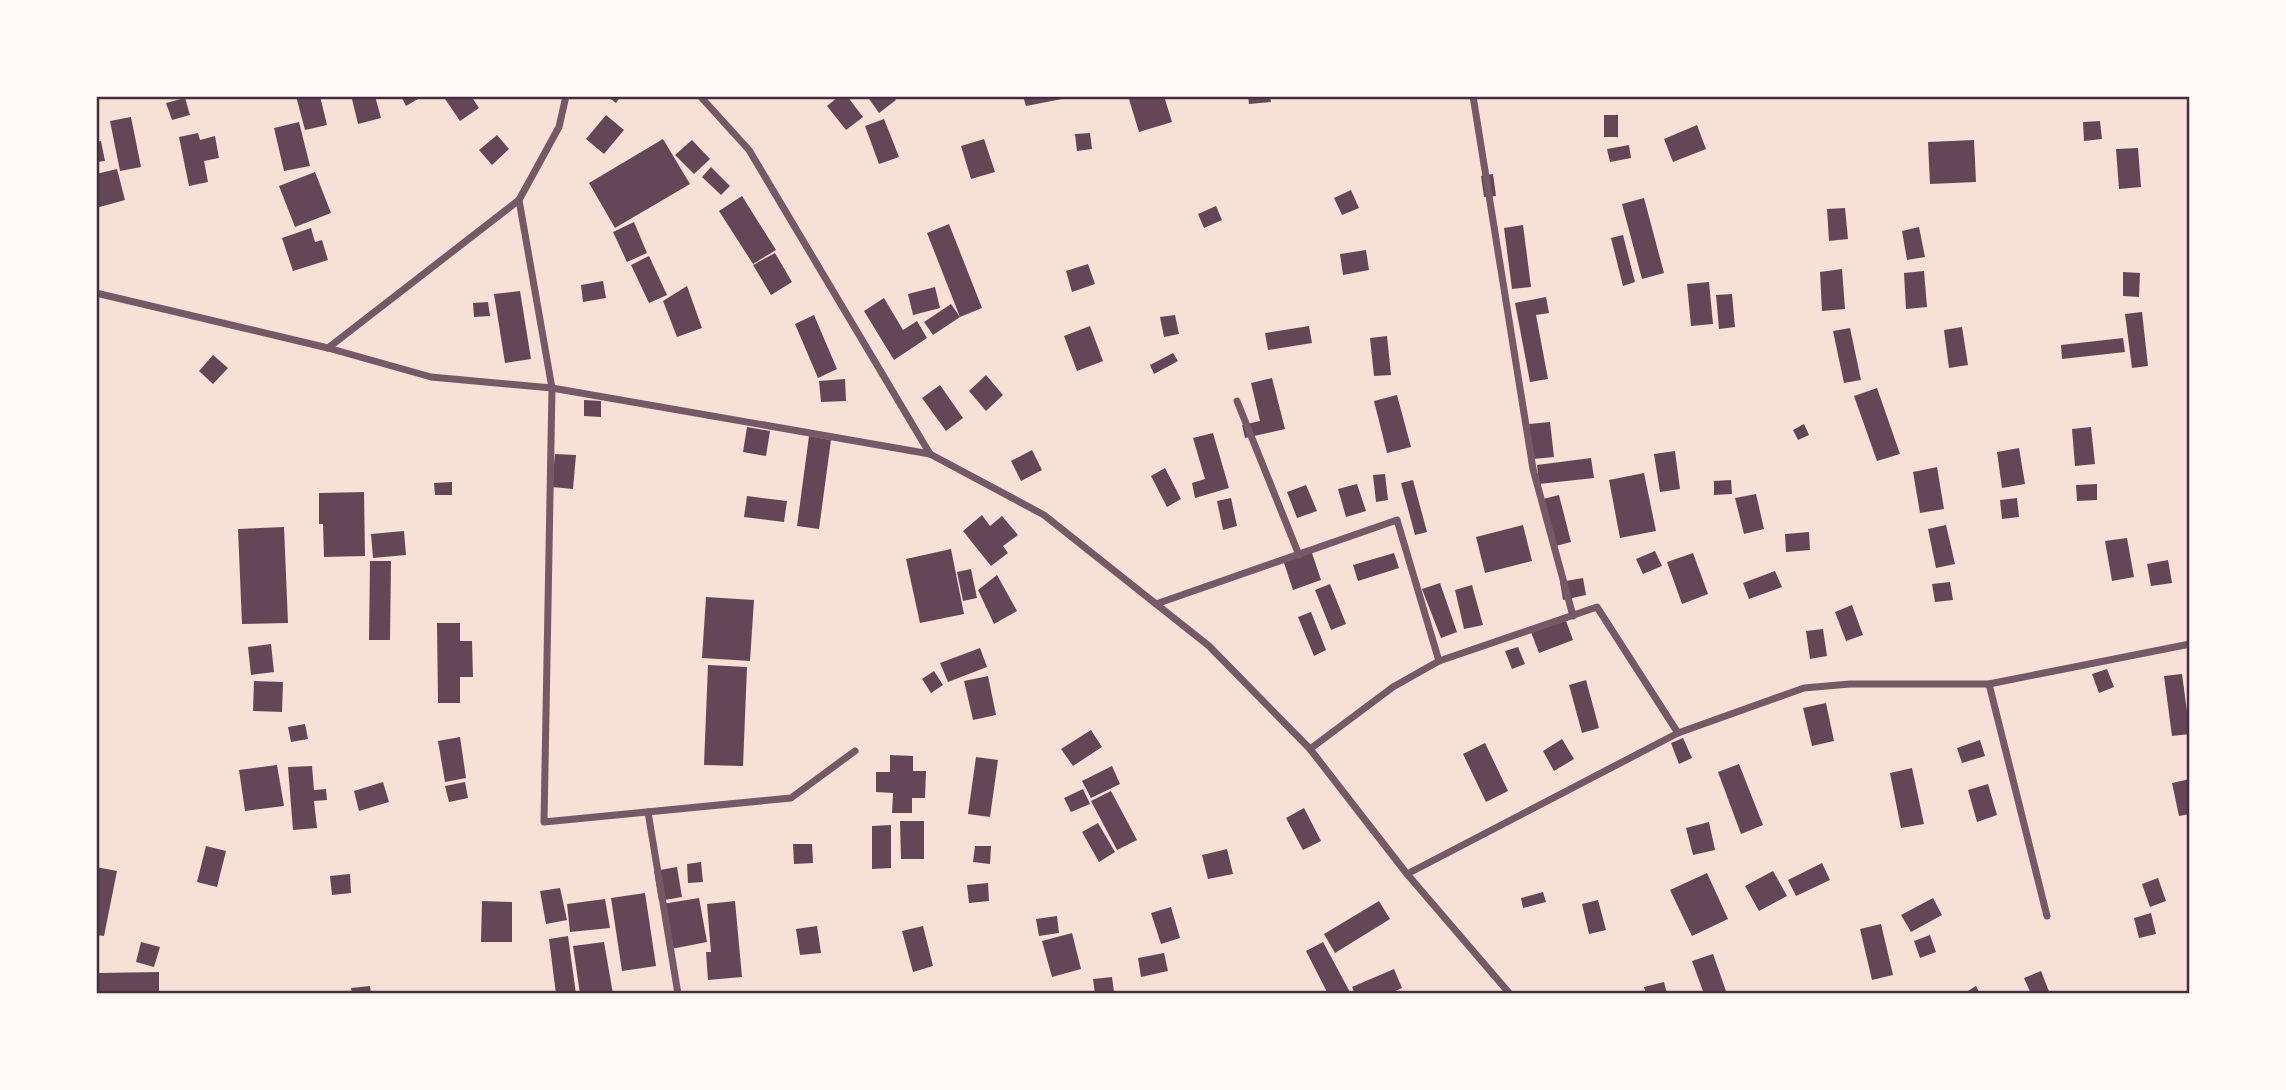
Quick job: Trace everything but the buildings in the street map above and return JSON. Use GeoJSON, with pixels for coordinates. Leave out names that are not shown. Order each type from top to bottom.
{"type":"FeatureCollection","features":[{"type":"Feature","properties":{"kind":"street"},"geometry":{"type":"LineString","coordinates":[[328,348],[519,200],[559,127],[566,96]]}},
{"type":"Feature","properties":{"kind":"street"},"geometry":{"type":"LineString","coordinates":[[700,96],[749,150],[930,454]]}},
{"type":"Feature","properties":{"kind":"street"},"geometry":{"type":"LineString","coordinates":[[1473,96],[1533,469],[1573,616]]}},
{"type":"Feature","properties":{"kind":"street"},"geometry":{"type":"LineString","coordinates":[[519,200],[552,388],[544,822],[791,799],[855,751]]}},
{"type":"Feature","properties":{"kind":"street"},"geometry":{"type":"LineString","coordinates":[[96,293],[328,348],[431,377],[552,388],[930,454],[1044,515],[1209,646],[1310,749],[1407,874],[1510,994]]}},
{"type":"Feature","properties":{"kind":"street"},"geometry":{"type":"LineString","coordinates":[[1237,401],[1298,555]]}},
{"type":"Feature","properties":{"kind":"street"},"geometry":{"type":"LineString","coordinates":[[1156,604],[1397,520],[1438,661]]}},
{"type":"Feature","properties":{"kind":"street"},"geometry":{"type":"LineString","coordinates":[[1310,749],[1393,687],[1438,661],[1597,607],[1678,733]]}},
{"type":"Feature","properties":{"kind":"street"},"geometry":{"type":"LineString","coordinates":[[1407,874],[1678,733],[1804,688],[1850,684],[1989,684],[2190,644]]}},
{"type":"Feature","properties":{"kind":"street"},"geometry":{"type":"LineString","coordinates":[[1989,684],[2047,916]]}},
{"type":"Feature","properties":{"kind":"street"},"geometry":{"type":"LineString","coordinates":[[648,812],[678,994]]}}]}
